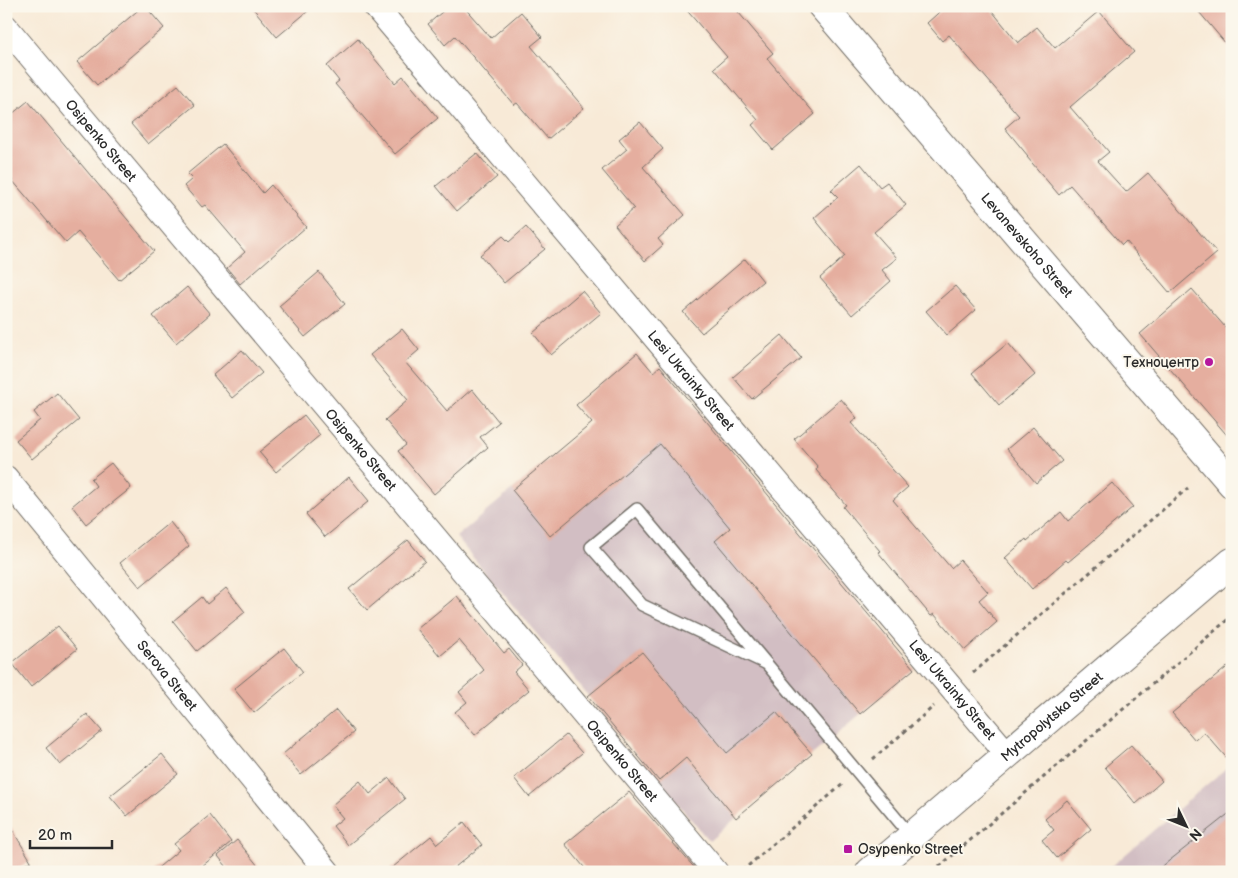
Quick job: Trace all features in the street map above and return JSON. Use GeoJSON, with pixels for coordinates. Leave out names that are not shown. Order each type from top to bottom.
{"type":"FeatureCollection","features":[{"type":"Feature","properties":{"kind":"street","name":"Lesi Ukrainky Street"},"geometry":{"type":"LineString","coordinates":[[375,6],[1007,754]]}},
{"type":"Feature","properties":{"kind":"street","name":"Levanevskoho Street"},"geometry":{"type":"LineString","coordinates":[[822,6],[1232,484]]}},
{"type":"Feature","properties":{"kind":"street","name":"Osipenko Street"},"geometry":{"type":"LineString","coordinates":[[6,27],[716,872]]}},
{"type":"Feature","properties":{"kind":"street","name":"Serova Street"},"geometry":{"type":"LineString","coordinates":[[6,478],[328,872]]}},
{"type":"Feature","properties":{"kind":"street","name":"Mytropolytska Street"},"geometry":{"type":"LineString","coordinates":[[870,872],[1232,562]]}},
{"type":"Feature","properties":{"kind":"lane"},"geometry":{"type":"LineString","coordinates":[[766,664],[642,605],[591,547],[637,509],[911,836]]}},
{"type":"Feature","properties":{"kind":"path"},"geometry":{"type":"LineString","coordinates":[[741,872],[1188,488]]}},
{"type":"Feature","properties":{"kind":"path"},"geometry":{"type":"LineString","coordinates":[[933,872],[1232,616]]}},
{"type":"Feature","properties":{"kind":"shaded area"},"geometry":{"type":"Polygon","coordinates":[[[660,366],[914,669],[812,755],[776,712],[701,775],[736,818],[709,841],[456,537],[660,366]]]}},
{"type":"Feature","properties":{"kind":"shaded area"},"geometry":{"type":"Polygon","coordinates":[[[1232,763],[1232,872],[1105,872],[1232,763]]]}},
{"type":"Feature","properties":{"kind":"building"},"geometry":{"type":"Polygon","coordinates":[[[143,6],[164,28],[97,85],[77,62],[143,6]]]}},
{"type":"Feature","properties":{"kind":"building"},"geometry":{"type":"Polygon","coordinates":[[[251,6],[314,6],[277,37],[251,6]]]}},
{"type":"Feature","properties":{"kind":"building"},"geometry":{"type":"Polygon","coordinates":[[[449,6],[463,6],[491,38],[521,12],[542,37],[531,46],[584,108],[548,139],[517,103],[514,105],[455,36],[445,45],[428,24],[449,6]]]}},
{"type":"Feature","properties":{"kind":"building"},"geometry":{"type":"Polygon","coordinates":[[[683,6],[733,6],[773,53],[767,58],[815,114],[773,150],[752,125],[758,120],[714,68],[727,57],[683,6]]]}},
{"type":"Feature","properties":{"kind":"building"},"geometry":{"type":"Polygon","coordinates":[[[946,6],[988,6],[1018,43],[1037,27],[1055,48],[1099,11],[1134,52],[1070,107],[1109,152],[1098,161],[1126,192],[1148,173],[1217,253],[1170,293],[1126,241],[1122,245],[1070,185],[1059,195],[1005,128],[1019,116],[949,35],[942,41],[927,23],[946,6]]]}},
{"type":"Feature","properties":{"kind":"building"},"geometry":{"type":"Polygon","coordinates":[[[1194,6],[1232,6],[1232,51],[1194,6]]]}},
{"type":"Feature","properties":{"kind":"building"},"geometry":{"type":"Polygon","coordinates":[[[358,39],[395,83],[403,76],[438,118],[395,154],[335,84],[339,81],[327,66],[358,39]]]}},
{"type":"Feature","properties":{"kind":"building"},"geometry":{"type":"Polygon","coordinates":[[[178,85],[195,105],[148,144],[131,124],[178,85]]]}},
{"type":"Feature","properties":{"kind":"building"},"geometry":{"type":"Polygon","coordinates":[[[28,101],[154,251],[119,280],[78,232],[66,243],[6,173],[6,119],[28,101]]]}},
{"type":"Feature","properties":{"kind":"building"},"geometry":{"type":"Polygon","coordinates":[[[640,122],[663,149],[643,167],[685,215],[658,239],[663,245],[645,261],[615,225],[634,208],[602,170],[627,149],[619,139],[640,122]]]}},
{"type":"Feature","properties":{"kind":"building"},"geometry":{"type":"Polygon","coordinates":[[[223,144],[263,193],[271,185],[306,227],[240,284],[227,268],[245,252],[205,205],[202,207],[184,186],[192,179],[187,174],[223,144]]]}},
{"type":"Feature","properties":{"kind":"building"},"geometry":{"type":"Polygon","coordinates":[[[477,153],[497,177],[457,211],[436,186],[477,153]]]}},
{"type":"Feature","properties":{"kind":"building"},"geometry":{"type":"Polygon","coordinates":[[[861,164],[880,187],[887,182],[906,205],[874,232],[897,258],[882,270],[891,281],[852,315],[820,278],[845,256],[814,218],[838,197],[831,190],[861,164]]]}},
{"type":"Feature","properties":{"kind":"building"},"geometry":{"type":"Polygon","coordinates":[[[526,227],[545,249],[504,283],[480,255],[503,236],[509,242],[526,227]]]}},
{"type":"Feature","properties":{"kind":"building"},"geometry":{"type":"Polygon","coordinates":[[[745,259],[763,281],[702,333],[683,312],[745,259]]]}},
{"type":"Feature","properties":{"kind":"building"},"geometry":{"type":"Polygon","coordinates":[[[319,272],[345,304],[305,337],[279,306],[319,272]]]}},
{"type":"Feature","properties":{"kind":"building"},"geometry":{"type":"Polygon","coordinates":[[[955,286],[976,310],[947,335],[926,311],[955,286]]]}},
{"type":"Feature","properties":{"kind":"building"},"geometry":{"type":"Polygon","coordinates":[[[187,287],[210,314],[176,343],[153,316],[187,287]]]}},
{"type":"Feature","properties":{"kind":"building"},"geometry":{"type":"Polygon","coordinates":[[[1192,289],[1232,335],[1232,441],[1140,334],[1192,289]]]}},
{"type":"Feature","properties":{"kind":"building"},"geometry":{"type":"Polygon","coordinates":[[[582,291],[601,313],[551,355],[533,333],[582,291]]]}},
{"type":"Feature","properties":{"kind":"building"},"geometry":{"type":"Polygon","coordinates":[[[402,329],[419,350],[405,362],[447,411],[472,389],[499,422],[480,437],[488,447],[434,494],[398,451],[406,445],[385,420],[408,400],[370,355],[402,329]]]}},
{"type":"Feature","properties":{"kind":"building"},"geometry":{"type":"Polygon","coordinates":[[[782,335],[801,358],[752,399],[733,377],[782,335]]]}},
{"type":"Feature","properties":{"kind":"building"},"geometry":{"type":"Polygon","coordinates":[[[1008,343],[1035,375],[999,405],[972,373],[1008,343]]]}},
{"type":"Feature","properties":{"kind":"building"},"geometry":{"type":"Polygon","coordinates":[[[242,350],[262,373],[232,398],[213,375],[242,350]]]}},
{"type":"Feature","properties":{"kind":"building"},"geometry":{"type":"Polygon","coordinates":[[[637,353],[653,372],[660,366],[914,669],[860,714],[715,541],[730,528],[660,444],[550,536],[512,490],[592,423],[576,405],[637,353]]]}},
{"type":"Feature","properties":{"kind":"building"},"geometry":{"type":"Polygon","coordinates":[[[57,393],[79,420],[32,459],[16,440],[40,420],[34,412],[57,393]]]}},
{"type":"Feature","properties":{"kind":"building"},"geometry":{"type":"Polygon","coordinates":[[[841,399],[857,418],[851,423],[908,487],[893,500],[951,568],[960,560],[988,592],[979,600],[997,622],[965,650],[934,614],[931,616],[878,552],[880,551],[843,507],[846,505],[816,470],[818,467],[794,439],[841,399]]]}},
{"type":"Feature","properties":{"kind":"building"},"geometry":{"type":"Polygon","coordinates":[[[304,415],[320,435],[276,472],[259,452],[304,415]]]}},
{"type":"Feature","properties":{"kind":"building"},"geometry":{"type":"Polygon","coordinates":[[[1033,427],[1062,461],[1036,483],[1007,449],[1033,427]]]}},
{"type":"Feature","properties":{"kind":"building"},"geometry":{"type":"Polygon","coordinates":[[[111,463],[131,488],[86,524],[72,506],[96,486],[91,479],[111,463]]]}},
{"type":"Feature","properties":{"kind":"building"},"geometry":{"type":"Polygon","coordinates":[[[349,477],[369,501],[325,537],[306,514],[349,477]]]}},
{"type":"Feature","properties":{"kind":"building"},"geometry":{"type":"Polygon","coordinates":[[[1112,483],[1133,507],[1068,562],[1066,560],[1032,589],[1005,558],[1061,512],[1068,521],[1112,483]]]}},
{"type":"Feature","properties":{"kind":"building"},"geometry":{"type":"Polygon","coordinates":[[[170,522],[189,546],[140,587],[120,563],[170,522]]]}},
{"type":"Feature","properties":{"kind":"building"},"geometry":{"type":"Polygon","coordinates":[[[408,540],[425,561],[367,610],[349,589],[408,540]]]}},
{"type":"Feature","properties":{"kind":"building"},"geometry":{"type":"Polygon","coordinates":[[[226,588],[245,612],[197,651],[173,621],[202,597],[207,604],[226,588]]]}},
{"type":"Feature","properties":{"kind":"building"},"geometry":{"type":"Polygon","coordinates":[[[457,596],[504,653],[509,649],[522,665],[514,672],[529,690],[475,735],[455,712],[467,702],[459,692],[484,670],[459,640],[440,656],[417,629],[457,596]]]}},
{"type":"Feature","properties":{"kind":"building"},"geometry":{"type":"Polygon","coordinates":[[[58,626],[77,649],[31,687],[12,663],[58,626]]]}},
{"type":"Feature","properties":{"kind":"building"},"geometry":{"type":"Polygon","coordinates":[[[284,648],[303,672],[254,713],[234,689],[284,648]]]}},
{"type":"Feature","properties":{"kind":"building"},"geometry":{"type":"Polygon","coordinates":[[[642,652],[727,753],[776,712],[812,754],[736,818],[686,758],[659,781],[588,696],[642,652]]]}},
{"type":"Feature","properties":{"kind":"building"},"geometry":{"type":"Polygon","coordinates":[[[1232,663],[1232,764],[1204,732],[1195,740],[1172,713],[1232,663]]]}},
{"type":"Feature","properties":{"kind":"building"},"geometry":{"type":"Polygon","coordinates":[[[336,710],[354,732],[301,775],[283,754],[336,710]]]}},
{"type":"Feature","properties":{"kind":"building"},"geometry":{"type":"Polygon","coordinates":[[[87,714],[102,731],[60,765],[46,748],[87,714]]]}},
{"type":"Feature","properties":{"kind":"building"},"geometry":{"type":"Polygon","coordinates":[[[566,735],[582,753],[529,797],[514,778],[566,735]]]}},
{"type":"Feature","properties":{"kind":"building"},"geometry":{"type":"Polygon","coordinates":[[[1131,745],[1162,781],[1136,804],[1105,767],[1131,745]]]}},
{"type":"Feature","properties":{"kind":"building"},"geometry":{"type":"Polygon","coordinates":[[[162,754],[178,774],[127,816],[110,796],[162,754]]]}},
{"type":"Feature","properties":{"kind":"building"},"geometry":{"type":"Polygon","coordinates":[[[389,778],[405,799],[348,845],[333,826],[343,818],[332,805],[360,781],[370,794],[389,778]]]}},
{"type":"Feature","properties":{"kind":"building"},"geometry":{"type":"Polygon","coordinates":[[[629,792],[698,872],[588,872],[565,844],[629,792]]]}},
{"type":"Feature","properties":{"kind":"building"},"geometry":{"type":"Polygon","coordinates":[[[1067,800],[1091,829],[1057,858],[1042,840],[1054,830],[1045,819],[1067,800]]]}},
{"type":"Feature","properties":{"kind":"building"},"geometry":{"type":"Polygon","coordinates":[[[1232,811],[1232,872],[1155,872],[1232,811]]]}},
{"type":"Feature","properties":{"kind":"building"},"geometry":{"type":"Polygon","coordinates":[[[210,815],[231,842],[195,872],[153,872],[179,850],[174,844],[210,815]]]}},
{"type":"Feature","properties":{"kind":"building"},"geometry":{"type":"Polygon","coordinates":[[[6,819],[31,861],[12,872],[6,872],[6,819]]]}},
{"type":"Feature","properties":{"kind":"building"},"geometry":{"type":"Polygon","coordinates":[[[464,822],[482,845],[449,872],[387,872],[431,836],[437,844],[464,822]]]}},
{"type":"Feature","properties":{"kind":"building"},"geometry":{"type":"Polygon","coordinates":[[[237,840],[263,872],[231,872],[218,856],[237,840]]]}},
{"type":"Feature","properties":{"kind":"place","name":"Техноцентр"},"geometry":{"type":"Point","coordinates":[1209,362]}},
{"type":"Feature","properties":{"kind":"place","name":"Osypenko Street"},"geometry":{"type":"Point","coordinates":[848,849]}}]}
